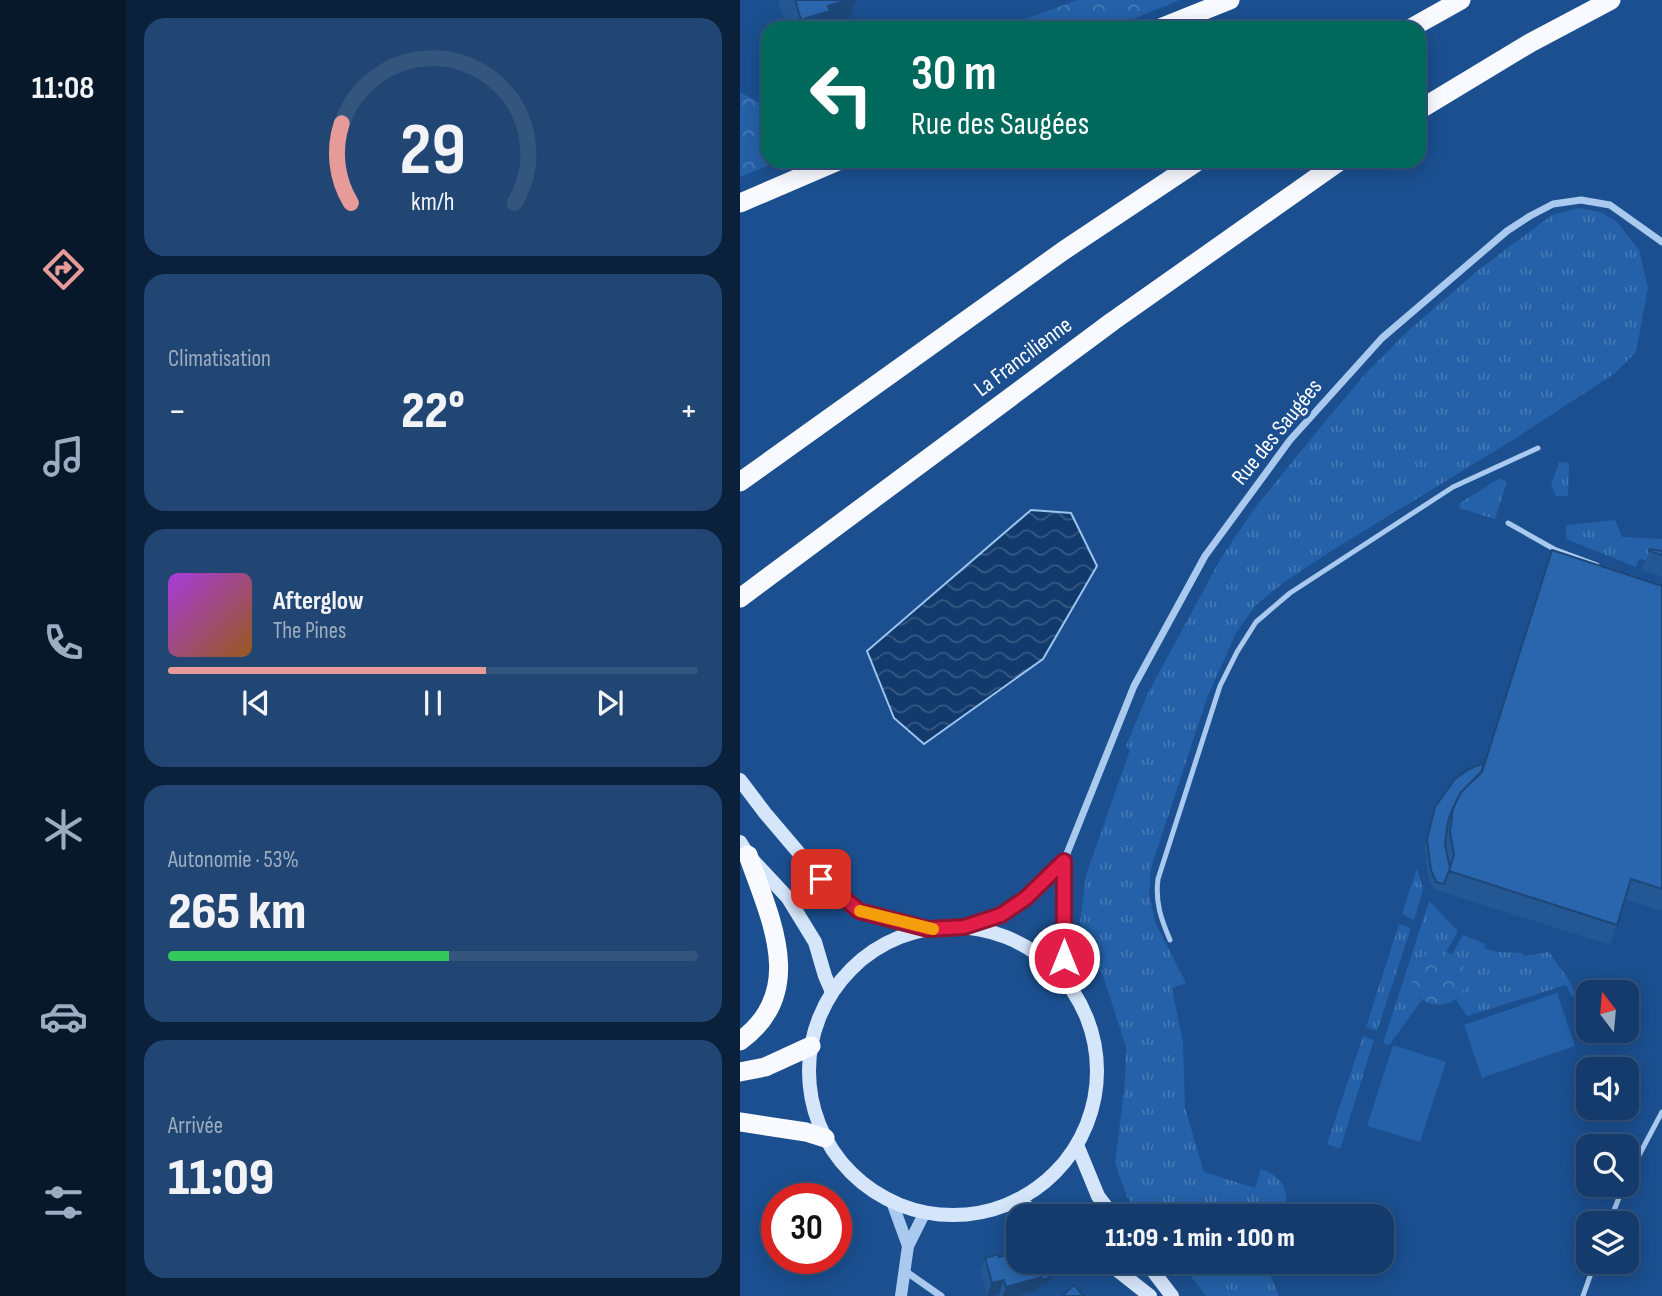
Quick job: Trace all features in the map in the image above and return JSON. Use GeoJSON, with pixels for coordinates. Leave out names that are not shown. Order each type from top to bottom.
{"type":"FeatureCollection","features":[{"type":"Feature","properties":{"kind":"highway"},"geometry":{"type":"LineString","coordinates":[[1178,21],[1230,0]]}},
{"type":"Feature","properties":{"kind":"highway"},"geometry":{"type":"LineString","coordinates":[[1424,21],[1461,0]]}},
{"type":"Feature","properties":{"kind":"highway"},"geometry":{"type":"LineString","coordinates":[[1426,106],[1530,43],[1611,0]]}},
{"type":"Feature","properties":{"kind":"highway"},"geometry":{"type":"LineString","coordinates":[[740,203],[822,168]]}},
{"type":"Feature","properties":{"kind":"highway"},"geometry":{"type":"LineString","coordinates":[[740,482],[1063,251],[1188,168]]}},
{"type":"Feature","properties":{"kind":"highway","name":"La Francilienne"},"geometry":{"type":"LineString","coordinates":[[740,598],[1113,321],[1330,168]]}},
{"type":"Feature","properties":{"kind":"highway"},"geometry":{"type":"LineString","coordinates":[[740,1041],[766,1014],[776,993],[779,974],[779,953],[774,928],[744,849]]}},
{"type":"Feature","properties":{"kind":"highway"},"geometry":{"type":"LineString","coordinates":[[740,1072],[765,1068],[811,1046]]}},
{"type":"Feature","properties":{"kind":"highway"},"geometry":{"type":"LineString","coordinates":[[740,1122],[806,1132],[825,1138]]}},
{"type":"Feature","properties":{"kind":"main road"},"geometry":{"type":"LineString","coordinates":[[740,780],[821,879],[859,911],[928,929]]}},
{"type":"Feature","properties":{"kind":"main road"},"geometry":{"type":"LineString","coordinates":[[744,849],[788,898],[815,942],[832,992]]}},
{"type":"Feature","properties":{"kind":"main road"},"geometry":{"type":"LineString","coordinates":[[964,927],[987,931],[1029,948],[1065,979],[1080,1001],[1090,1024],[1098,1075],[1094,1101],[1077,1145],[1061,1167],[1042,1185],[1014,1202],[982,1213],[960,1215],[925,1212],[892,1202],[850,1172],[825,1138],[813,1106],[810,1088],[811,1046],[816,1027],[832,992],[844,976],[881,946],[903,936],[928,929],[964,927]]}},
{"type":"Feature","properties":{"kind":"main road"},"geometry":{"type":"LineString","coordinates":[[1077,1145],[1098,1196],[1104,1204]]}},
{"type":"Feature","properties":{"kind":"main road"},"geometry":{"type":"LineString","coordinates":[[1014,1202],[1019,1204]]}},
{"type":"Feature","properties":{"kind":"main road"},"geometry":{"type":"LineString","coordinates":[[1123,1274],[1151,1296]]}},
{"type":"Feature","properties":{"kind":"main road"},"geometry":{"type":"LineString","coordinates":[[1155,1274],[1172,1296]]}},
{"type":"Feature","properties":{"kind":"street","name":"Rue des Saugées"},"geometry":{"type":"LineString","coordinates":[[1065,979],[1064,861],[1134,686],[1205,555],[1290,440],[1382,338],[1507,232],[1530,216],[1553,204],[1581,200],[1610,205],[1662,242]]}},
{"type":"Feature","properties":{"kind":"street","name":"Rue des Saugées"},"geometry":{"type":"LineString","coordinates":[[964,927],[1001,915],[1026,898],[1064,861]]}},
{"type":"Feature","properties":{"kind":"street"},"geometry":{"type":"LineString","coordinates":[[892,1202],[908,1246]]}},
{"type":"Feature","properties":{"kind":"street"},"geometry":{"type":"LineString","coordinates":[[901,1296],[908,1246],[925,1212]]}},
{"type":"Feature","properties":{"kind":"street"},"geometry":{"type":"LineString","coordinates":[[904,1271],[941,1296]]}},
{"type":"Feature","properties":{"kind":"lane"},"geometry":{"type":"LineString","coordinates":[[1170,940],[1158,911],[1158,880],[1220,686],[1256,622],[1291,593],[1453,487],[1538,448]]}},
{"type":"Feature","properties":{"kind":"lane"},"geometry":{"type":"LineString","coordinates":[[1508,523],[1554,549],[1602,567]]}},
{"type":"Feature","properties":{"kind":"lane"},"geometry":{"type":"LineString","coordinates":[[1639,1155],[1662,1112]]}},
{"type":"Feature","properties":{"kind":"lane"},"geometry":{"type":"LineString","coordinates":[[1584,1296],[1591,1274]]}},
{"type":"Feature","properties":{"kind":"green space"},"geometry":{"type":"Polygon","coordinates":[[[1078,0],[1180,0],[1128,21],[1020,21],[1078,0]]]}},
{"type":"Feature","properties":{"kind":"green space"},"geometry":{"type":"Polygon","coordinates":[[[740,92],[761,104],[762,168],[740,177],[740,92]]]}},
{"type":"Feature","properties":{"kind":"green space"},"geometry":{"type":"Polygon","coordinates":[[[1578,208],[1601,212],[1618,223],[1639,250],[1648,288],[1636,352],[1615,373],[1513,440],[1336,548],[1283,583],[1256,605],[1236,633],[1207,698],[1151,868],[1149,894],[1155,922],[1186,983],[1172,988],[1183,1043],[1185,1108],[1204,1172],[1255,1188],[1261,1169],[1276,1177],[1284,1186],[1286,1204],[1133,1204],[1127,1197],[1115,1163],[1125,1081],[1126,1047],[1102,973],[1084,946],[1080,922],[1086,875],[1130,750],[1126,746],[1148,693],[1221,558],[1254,509],[1366,373],[1408,331],[1478,270],[1552,215],[1578,208]]]}},
{"type":"Feature","properties":{"kind":"green space"},"geometry":{"type":"Polygon","coordinates":[[[1559,462],[1569,463],[1568,496],[1556,496],[1551,485],[1559,462]]]}},
{"type":"Feature","properties":{"kind":"green space"},"geometry":{"type":"Polygon","coordinates":[[[1500,478],[1507,482],[1495,519],[1459,508],[1460,503],[1500,478]]]}},
{"type":"Feature","properties":{"kind":"green space"},"geometry":{"type":"Polygon","coordinates":[[[1615,520],[1622,537],[1662,539],[1662,562],[1639,559],[1636,567],[1566,539],[1566,525],[1615,520]]]}},
{"type":"Feature","properties":{"kind":"green space"},"geometry":{"type":"Polygon","coordinates":[[[1417,868],[1423,890],[1414,920],[1402,914],[1417,868]]]}},
{"type":"Feature","properties":{"kind":"green space"},"geometry":{"type":"Polygon","coordinates":[[[1429,901],[1458,931],[1446,952],[1439,951],[1419,997],[1422,1000],[1389,1045],[1383,1043],[1429,901]]]}},
{"type":"Feature","properties":{"kind":"green space"},"geometry":{"type":"Polygon","coordinates":[[[1399,924],[1411,928],[1377,1031],[1366,1027],[1399,924]]]}},
{"type":"Feature","properties":{"kind":"green space"},"geometry":{"type":"Polygon","coordinates":[[[1463,935],[1485,944],[1484,948],[1497,952],[1523,953],[1524,956],[1549,952],[1571,983],[1575,996],[1572,997],[1566,985],[1467,1016],[1456,1000],[1460,996],[1462,964],[1452,954],[1463,935]]]}},
{"type":"Feature","properties":{"kind":"green space"},"geometry":{"type":"Polygon","coordinates":[[[1439,951],[1458,959],[1466,978],[1458,997],[1439,1005],[1420,997],[1412,978],[1420,959],[1439,951]]]}},
{"type":"Feature","properties":{"kind":"green space"},"geometry":{"type":"Polygon","coordinates":[[[1557,993],[1575,1046],[1482,1078],[1464,1025],[1557,993]]]}},
{"type":"Feature","properties":{"kind":"green space"},"geometry":{"type":"Polygon","coordinates":[[[1363,1036],[1374,1040],[1340,1149],[1327,1144],[1363,1036]]]}},
{"type":"Feature","properties":{"kind":"green space"},"geometry":{"type":"Polygon","coordinates":[[[1393,1045],[1446,1062],[1420,1142],[1367,1126],[1393,1045]]]}},
{"type":"Feature","properties":{"kind":"green space"},"geometry":{"type":"Polygon","coordinates":[[[1189,1274],[1270,1274],[1279,1296],[1206,1296],[1189,1274]]]}},
{"type":"Feature","properties":{"kind":"water"},"geometry":{"type":"Polygon","coordinates":[[[1031,510],[1071,513],[1097,566],[1043,659],[924,744],[894,718],[867,651],[1031,510]]]}},
{"type":"Feature","properties":{"kind":"building"},"geometry":{"type":"Polygon","coordinates":[[[795,0],[847,0],[828,6],[830,11],[801,20],[795,0]]]}},
{"type":"Feature","properties":{"kind":"building"},"geometry":{"type":"Polygon","coordinates":[[[1552,550],[1662,586],[1662,889],[1631,879],[1617,925],[1449,871],[1454,855],[1450,832],[1453,808],[1461,792],[1482,772],[1552,550]]]}},
{"type":"Feature","properties":{"kind":"building"},"geometry":{"type":"Polygon","coordinates":[[[1649,551],[1662,551],[1662,555],[1649,551]]]}},
{"type":"Feature","properties":{"kind":"building"},"geometry":{"type":"Polygon","coordinates":[[[1484,763],[1481,772],[1461,792],[1453,808],[1448,821],[1445,845],[1450,868],[1444,884],[1436,882],[1431,870],[1427,839],[1435,807],[1455,779],[1484,763]]]}},
{"type":"Feature","properties":{"kind":"building"},"geometry":{"type":"Polygon","coordinates":[[[999,1254],[999,1257],[1006,1255],[1006,1274],[1041,1274],[1042,1277],[1006,1287],[1004,1280],[992,1283],[985,1258],[999,1254]]]}},
{"type":"Feature","properties":{"kind":"building"},"geometry":{"type":"Polygon","coordinates":[[[1041,1274],[1050,1274],[1051,1277],[1041,1280],[1041,1274]]]}},
{"type":"Feature","properties":{"kind":"building"},"geometry":{"type":"Polygon","coordinates":[[[1074,1285],[1084,1296],[1062,1296],[1074,1285]]]}},
{"type":"Feature","properties":{"kind":"slow traffic"},"geometry":{"type":"LineString","coordinates":[[860,911],[933,929]]}},
{"type":"Feature","properties":{"kind":"route"},"geometry":{"type":"LineString","coordinates":[[821,879],[859,911],[928,929],[964,927],[1001,915],[1026,898],[1064,861],[1064,958]]}}]}
